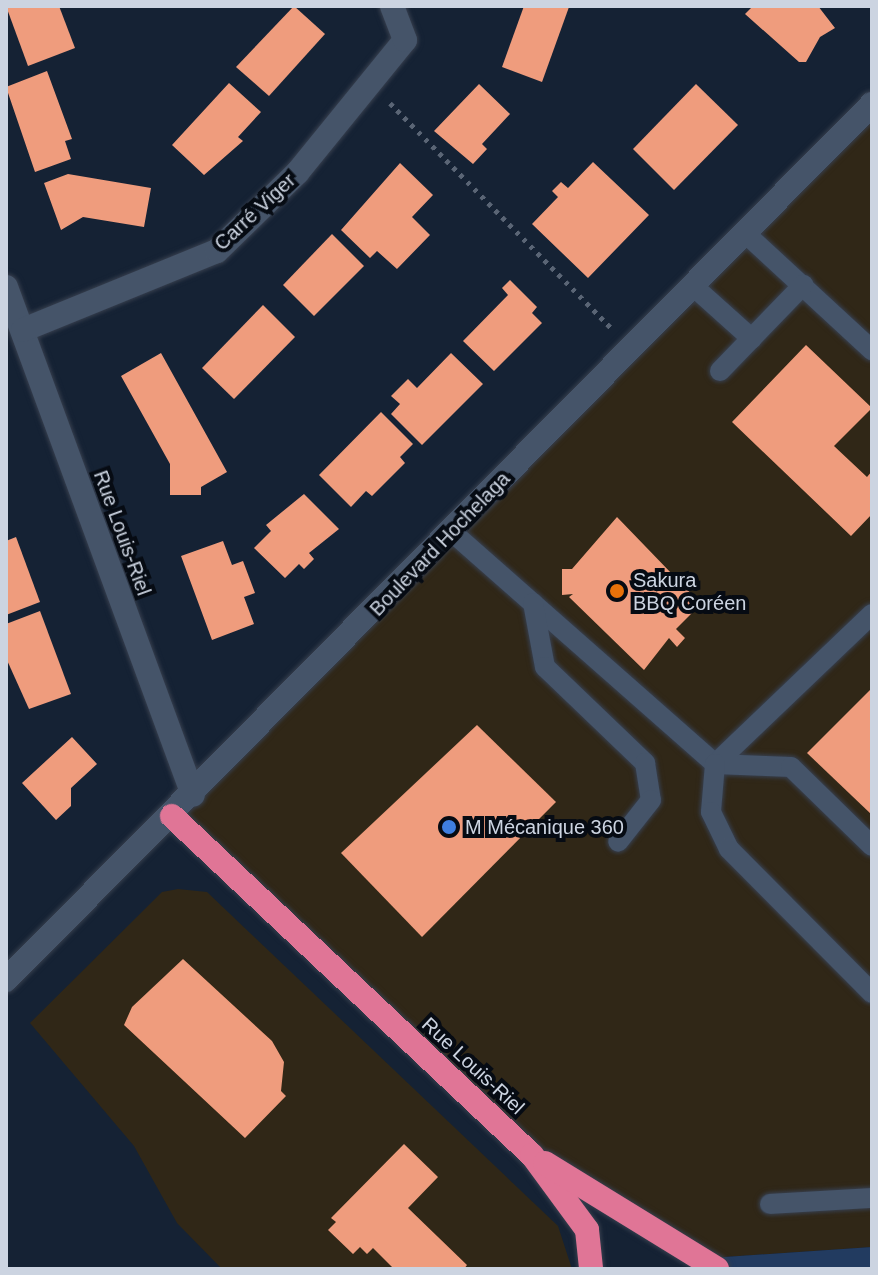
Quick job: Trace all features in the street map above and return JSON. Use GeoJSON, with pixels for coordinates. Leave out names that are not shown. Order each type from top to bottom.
{"type":"FeatureCollection","features":[{"type":"Feature","properties":{"kind":"highway","name":"Rue Louis-Riel"},"geometry":{"type":"LineString","coordinates":[[172,816],[532,1155]]}},
{"type":"Feature","properties":{"kind":"highway"},"geometry":{"type":"LineString","coordinates":[[532,1155],[587,1230],[591,1269]]}},
{"type":"Feature","properties":{"kind":"highway"},"geometry":{"type":"LineString","coordinates":[[532,1155],[717,1269]]}},
{"type":"Feature","properties":{"kind":"main road","name":"Carré Viger"},"geometry":{"type":"LineString","coordinates":[[23,330],[217,251],[297,173],[372,85],[405,40],[392,6]]}},
{"type":"Feature","properties":{"kind":"main road","name":"Boulevard Hochelaga"},"geometry":{"type":"LineString","coordinates":[[6,980],[193,795],[872,104]]}},
{"type":"Feature","properties":{"kind":"main road","name":"Rue Louis-Riel"},"geometry":{"type":"LineString","coordinates":[[6,287],[193,795]]}},
{"type":"Feature","properties":{"kind":"lane"},"geometry":{"type":"LineString","coordinates":[[745,233],[872,350]]}},
{"type":"Feature","properties":{"kind":"lane"},"geometry":{"type":"LineString","coordinates":[[720,371],[803,285]]}},
{"type":"Feature","properties":{"kind":"lane"},"geometry":{"type":"LineString","coordinates":[[693,286],[752,339]]}},
{"type":"Feature","properties":{"kind":"lane"},"geometry":{"type":"LineString","coordinates":[[452,532],[715,764],[791,767],[872,846]]}},
{"type":"Feature","properties":{"kind":"lane"},"geometry":{"type":"LineString","coordinates":[[533,603],[545,667],[645,763],[651,800],[618,842]]}},
{"type":"Feature","properties":{"kind":"lane"},"geometry":{"type":"LineString","coordinates":[[872,614],[715,764],[711,812],[729,849],[872,993]]}},
{"type":"Feature","properties":{"kind":"lane"},"geometry":{"type":"LineString","coordinates":[[770,1204],[872,1198]]}},
{"type":"Feature","properties":{"kind":"path"},"geometry":{"type":"LineString","coordinates":[[372,85],[631,348]]}},
{"type":"Feature","properties":{"kind":"shaded area"},"geometry":{"type":"Polygon","coordinates":[[[872,104],[872,1247],[696,1259],[532,1155],[172,816],[872,104]]]}},
{"type":"Feature","properties":{"kind":"shaded area"},"geometry":{"type":"Polygon","coordinates":[[[178,889],[207,892],[558,1226],[572,1269],[222,1269],[177,1223],[134,1146],[30,1023],[162,892],[178,889]]]}},
{"type":"Feature","properties":{"kind":"shaded area"},"geometry":{"type":"Polygon","coordinates":[[[872,1247],[872,1269],[717,1269],[696,1259],[872,1247]]]}},
{"type":"Feature","properties":{"kind":"building"},"geometry":{"type":"Polygon","coordinates":[[[6,6],[59,6],[75,48],[28,66],[6,6]]]}},
{"type":"Feature","properties":{"kind":"building"},"geometry":{"type":"Polygon","coordinates":[[[294,6],[325,34],[269,96],[236,67],[294,6]]]}},
{"type":"Feature","properties":{"kind":"building"},"geometry":{"type":"Polygon","coordinates":[[[524,6],[569,7],[542,82],[502,67],[524,6]]]}},
{"type":"Feature","properties":{"kind":"building"},"geometry":{"type":"Polygon","coordinates":[[[753,6],[818,6],[835,28],[820,37],[806,62],[799,62],[745,14],[753,6]]]}},
{"type":"Feature","properties":{"kind":"building"},"geometry":{"type":"Polygon","coordinates":[[[47,71],[72,139],[65,141],[71,159],[35,172],[6,87],[47,71]]]}},
{"type":"Feature","properties":{"kind":"building"},"geometry":{"type":"Polygon","coordinates":[[[229,83],[261,112],[238,137],[243,141],[204,175],[172,145],[229,83]]]}},
{"type":"Feature","properties":{"kind":"building"},"geometry":{"type":"Polygon","coordinates":[[[479,84],[510,114],[482,144],[487,149],[473,164],[434,131],[479,84]]]}},
{"type":"Feature","properties":{"kind":"building"},"geometry":{"type":"Polygon","coordinates":[[[696,84],[738,125],[674,190],[633,149],[696,84]]]}},
{"type":"Feature","properties":{"kind":"building"},"geometry":{"type":"Polygon","coordinates":[[[593,162],[649,215],[588,278],[532,224],[558,197],[552,191],[561,182],[568,188],[593,162]]]}},
{"type":"Feature","properties":{"kind":"building"},"geometry":{"type":"Polygon","coordinates":[[[400,163],[433,195],[412,217],[430,235],[397,269],[377,251],[370,258],[341,230],[400,163]]]}},
{"type":"Feature","properties":{"kind":"building"},"geometry":{"type":"Polygon","coordinates":[[[68,174],[151,188],[144,227],[83,217],[61,230],[44,183],[68,174]]]}},
{"type":"Feature","properties":{"kind":"building"},"geometry":{"type":"Polygon","coordinates":[[[332,234],[364,266],[314,316],[283,285],[332,234]]]}},
{"type":"Feature","properties":{"kind":"building"},"geometry":{"type":"Polygon","coordinates":[[[510,280],[537,307],[532,313],[542,323],[494,371],[463,341],[508,295],[502,288],[510,280]]]}},
{"type":"Feature","properties":{"kind":"building"},"geometry":{"type":"Polygon","coordinates":[[[263,305],[295,337],[234,399],[202,368],[263,305]]]}},
{"type":"Feature","properties":{"kind":"building"},"geometry":{"type":"Polygon","coordinates":[[[806,345],[872,408],[834,446],[867,477],[872,471],[872,514],[851,536],[732,422],[806,345]]]}},
{"type":"Feature","properties":{"kind":"building"},"geometry":{"type":"Polygon","coordinates":[[[161,353],[227,472],[201,487],[201,495],[170,495],[170,464],[121,376],[161,353]]]}},
{"type":"Feature","properties":{"kind":"building"},"geometry":{"type":"Polygon","coordinates":[[[451,353],[483,384],[422,445],[391,414],[400,404],[391,396],[408,379],[417,388],[451,353]]]}},
{"type":"Feature","properties":{"kind":"building"},"geometry":{"type":"Polygon","coordinates":[[[381,412],[413,444],[400,457],[405,463],[372,496],[366,491],[351,507],[319,475],[381,412]]]}},
{"type":"Feature","properties":{"kind":"building"},"geometry":{"type":"Polygon","coordinates":[[[304,494],[339,529],[309,553],[314,559],[304,569],[299,564],[285,578],[254,548],[271,531],[266,525],[304,494]]]}},
{"type":"Feature","properties":{"kind":"building"},"geometry":{"type":"Polygon","coordinates":[[[617,517],[701,604],[676,629],[685,638],[677,647],[669,638],[644,670],[569,597],[573,594],[562,595],[562,569],[572,569],[617,517]]]}},
{"type":"Feature","properties":{"kind":"building"},"geometry":{"type":"Polygon","coordinates":[[[16,537],[40,602],[6,615],[6,541],[16,537]]]}},
{"type":"Feature","properties":{"kind":"building"},"geometry":{"type":"Polygon","coordinates":[[[223,541],[232,565],[243,561],[255,593],[244,597],[254,624],[212,640],[181,556],[223,541]]]}},
{"type":"Feature","properties":{"kind":"building"},"geometry":{"type":"Polygon","coordinates":[[[40,611],[71,694],[29,709],[6,658],[6,624],[40,611]]]}},
{"type":"Feature","properties":{"kind":"building"},"geometry":{"type":"Polygon","coordinates":[[[872,688],[872,815],[807,753],[872,688]]]}},
{"type":"Feature","properties":{"kind":"building","name":"M Mécanique 360"},"geometry":{"type":"Polygon","coordinates":[[[477,725],[556,802],[422,937],[341,853],[477,725]]]}},
{"type":"Feature","properties":{"kind":"building"},"geometry":{"type":"Polygon","coordinates":[[[72,737],[97,764],[71,788],[71,806],[56,820],[22,783],[72,737]]]}},
{"type":"Feature","properties":{"kind":"building"},"geometry":{"type":"Polygon","coordinates":[[[183,959],[272,1041],[284,1062],[281,1091],[286,1096],[245,1138],[124,1025],[132,1007],[183,959]]]}},
{"type":"Feature","properties":{"kind":"building"},"geometry":{"type":"Polygon","coordinates":[[[404,1144],[438,1177],[408,1208],[467,1265],[464,1269],[394,1269],[373,1248],[367,1254],[360,1247],[353,1254],[328,1230],[336,1222],[331,1218],[404,1144]]]}},
{"type":"Feature","properties":{"kind":"place","name":"Sakura BBQ Coréen"},"geometry":{"type":"Point","coordinates":[617,591]}},
{"type":"Feature","properties":{"kind":"place","name":"M Mécanique 360"},"geometry":{"type":"Point","coordinates":[449,827]}}]}
